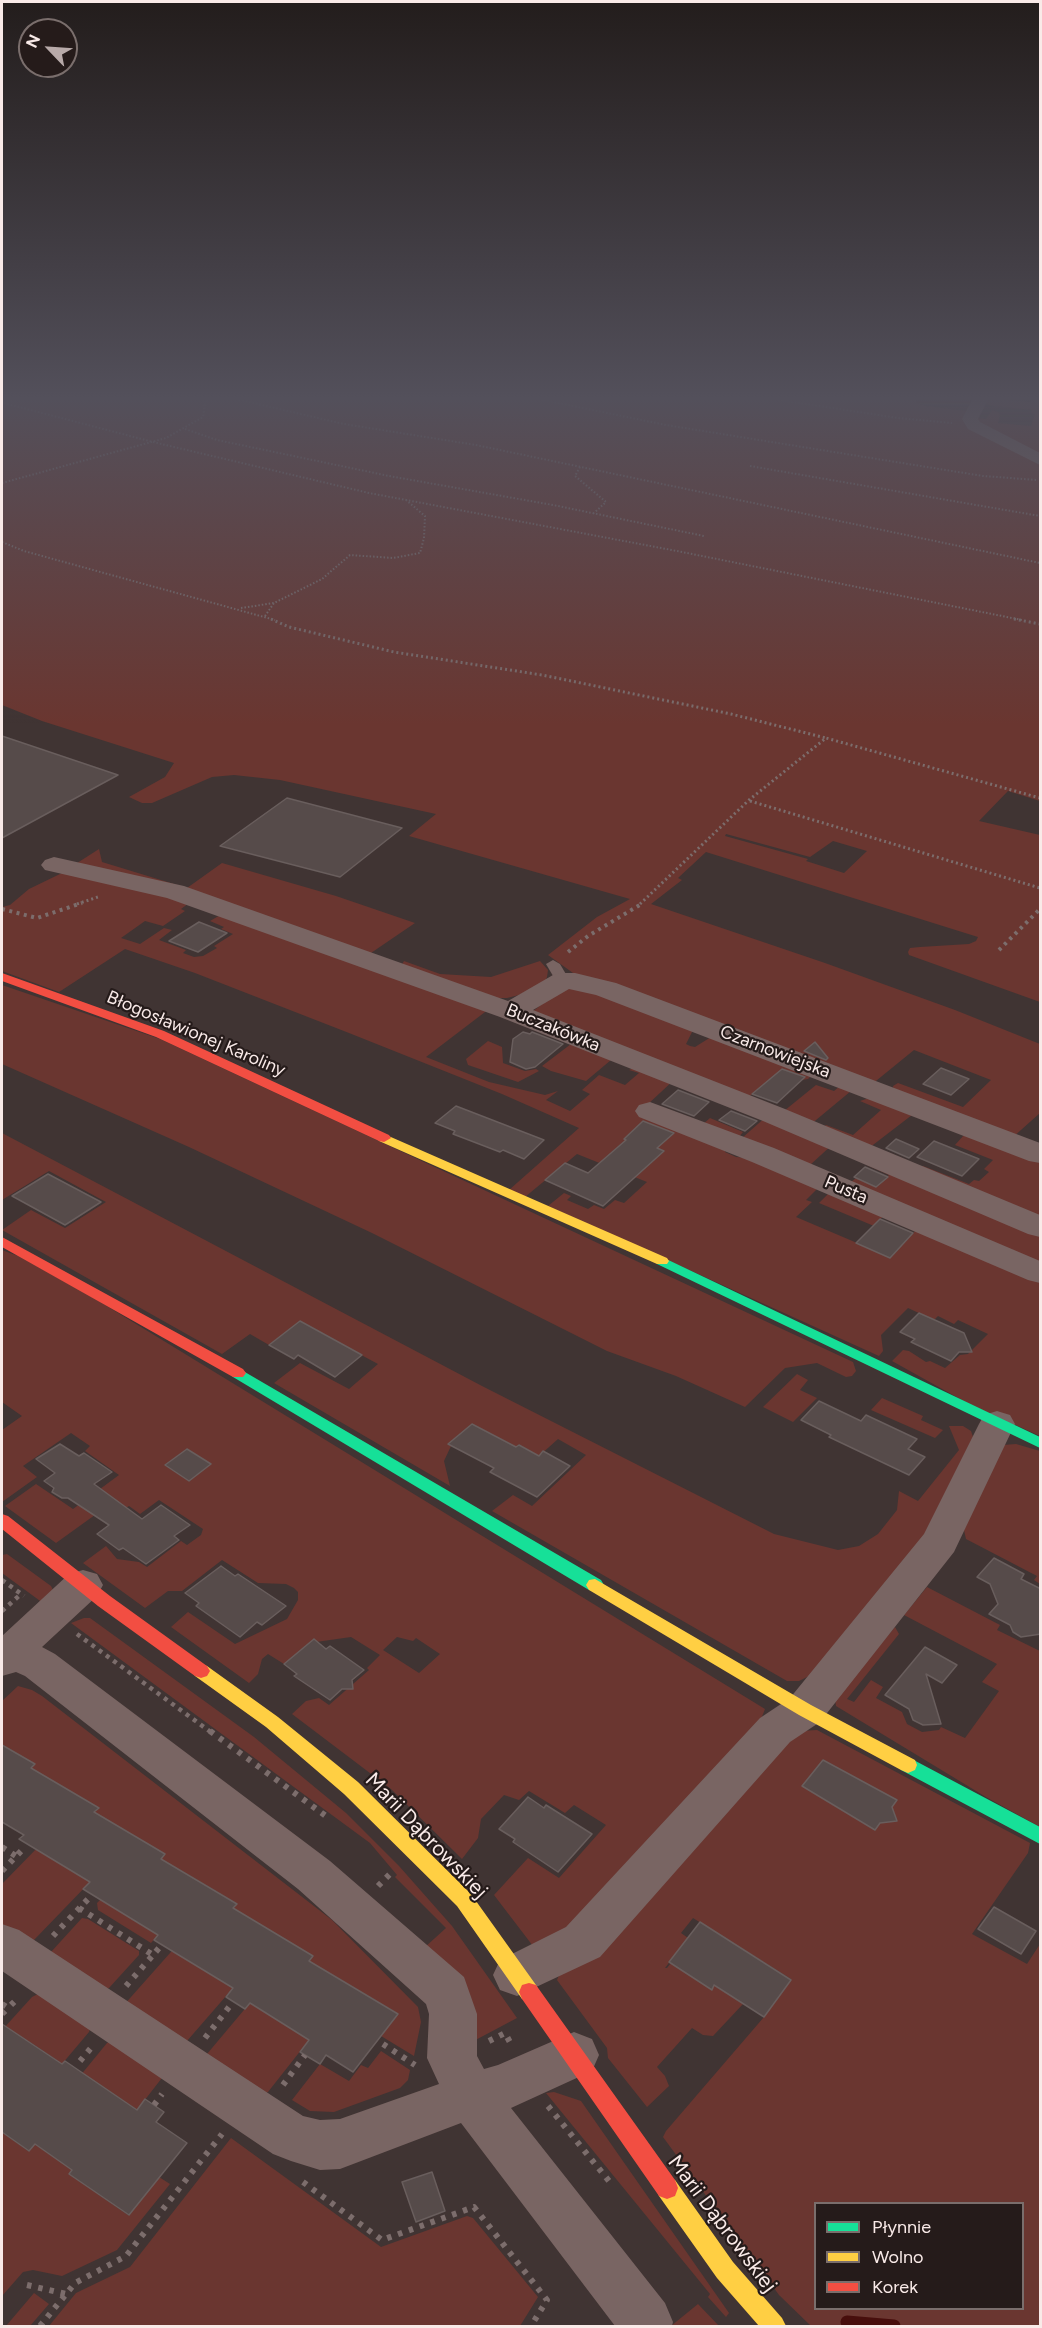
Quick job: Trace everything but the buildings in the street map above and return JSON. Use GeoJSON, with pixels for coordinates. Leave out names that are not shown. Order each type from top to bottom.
{"type":"FeatureCollection","features":[{"type":"Feature","properties":{"kind":"street","name":"Buczakówka"},"geometry":{"type":"LineString","coordinates":[[54,865],[142,884],[215,905],[510,1011],[764,1111],[1041,1227]]}},
{"type":"Feature","properties":{"kind":"street"},"geometry":{"type":"LineString","coordinates":[[510,1011],[558,972]]}},
{"type":"Feature","properties":{"kind":"street","name":"Czarnowiejska"},"geometry":{"type":"LineString","coordinates":[[558,972],[1041,1154]]}},
{"type":"Feature","properties":{"kind":"street","name":"Błogosławionej Karoliny"},"geometry":{"type":"LineString","coordinates":[[2,977],[160,1034],[372,1133],[711,1283],[997,1424],[1041,1443]]}},
{"type":"Feature","properties":{"kind":"street","name":"Pusta"},"geometry":{"type":"LineString","coordinates":[[651,1111],[763,1155],[1041,1273]]}},
{"type":"Feature","properties":{"kind":"street"},"geometry":{"type":"LineString","coordinates":[[2,1241],[251,1380],[805,1710],[1041,1836]]}},
{"type":"Feature","properties":{"kind":"street"},"geometry":{"type":"LineString","coordinates":[[517,1975],[583,1942],[775,1730],[805,1710],[940,1542],[997,1424]]}},
{"type":"Feature","properties":{"kind":"street","name":"Marii Dąbrowskiej"},"geometry":{"type":"LineString","coordinates":[[2,1520],[83,1585],[272,1722],[351,1788],[464,1900],[725,2270],[774,2326]]}},
{"type":"Feature","properties":{"kind":"street"},"geometry":{"type":"LineString","coordinates":[[83,1585],[36,1604],[5,1640],[314,1875],[447,1992],[453,2014],[453,2058],[471,2096],[646,2322]]}},
{"type":"Feature","properties":{"kind":"street"},"geometry":{"type":"LineString","coordinates":[[15,1954],[291,2137],[320,2145],[340,2144],[471,2096],[521,2081],[574,2055]]}},
{"type":"Feature","properties":{"kind":"path"},"geometry":{"type":"LineString","coordinates":[[240,609],[274,603],[322,579],[350,555],[393,558],[420,553],[424,538],[425,516],[413,507]]}},
{"type":"Feature","properties":{"kind":"path"},"geometry":{"type":"LineString","coordinates":[[440,507],[677,551],[1041,624]]}},
{"type":"Feature","properties":{"kind":"path"},"geometry":{"type":"LineString","coordinates":[[558,507],[705,536]]}},
{"type":"Feature","properties":{"kind":"path"},"geometry":{"type":"LineString","coordinates":[[593,513],[601,507]]}},
{"type":"Feature","properties":{"kind":"path"},"geometry":{"type":"LineString","coordinates":[[770,507],[1041,563]]}},
{"type":"Feature","properties":{"kind":"path"},"geometry":{"type":"LineString","coordinates":[[987,507],[1041,516]]}},
{"type":"Feature","properties":{"kind":"path"},"geometry":{"type":"LineString","coordinates":[[2,542],[24,551],[265,616],[289,627],[394,652],[542,675],[731,714],[1041,798]]}},
{"type":"Feature","properties":{"kind":"path"},"geometry":{"type":"LineString","coordinates":[[265,616],[274,603]]}},
{"type":"Feature","properties":{"kind":"path"},"geometry":{"type":"LineString","coordinates":[[558,972],[588,936],[647,900],[749,800],[826,738]]}},
{"type":"Feature","properties":{"kind":"path"},"geometry":{"type":"LineString","coordinates":[[749,800],[1041,888]]}},
{"type":"Feature","properties":{"kind":"path"},"geometry":{"type":"LineString","coordinates":[[2,909],[37,918],[142,884]]}},
{"type":"Feature","properties":{"kind":"path"},"geometry":{"type":"LineString","coordinates":[[999,950],[1041,909]]}},
{"type":"Feature","properties":{"kind":"path"},"geometry":{"type":"LineString","coordinates":[[2,1580],[337,1824]]}},
{"type":"Feature","properties":{"kind":"path"},"geometry":{"type":"LineString","coordinates":[[5,1640],[36,1604]]}},
{"type":"Feature","properties":{"kind":"path"},"geometry":{"type":"LineString","coordinates":[[2,1847],[16,1856]]}},
{"type":"Feature","properties":{"kind":"path"},"geometry":{"type":"LineString","coordinates":[[2,1871],[22,1850]]}},
{"type":"Feature","properties":{"kind":"path"},"geometry":{"type":"LineString","coordinates":[[353,1909],[392,1872],[386,1866]]}},
{"type":"Feature","properties":{"kind":"path"},"geometry":{"type":"LineString","coordinates":[[15,1954],[79,1908],[89,1898]]}},
{"type":"Feature","properties":{"kind":"path"},"geometry":{"type":"LineString","coordinates":[[79,1908],[153,1954],[159,1948]]}},
{"type":"Feature","properties":{"kind":"path"},"geometry":{"type":"LineString","coordinates":[[184,2065],[233,2002]]}},
{"type":"Feature","properties":{"kind":"path"},"geometry":{"type":"LineString","coordinates":[[2,2014],[8,2008]]}},
{"type":"Feature","properties":{"kind":"path"},"geometry":{"type":"LineString","coordinates":[[279,2090],[305,2055]]}},
{"type":"Feature","properties":{"kind":"path"},"geometry":{"type":"LineString","coordinates":[[416,2073],[420,2057]]}},
{"type":"Feature","properties":{"kind":"path"},"geometry":{"type":"LineString","coordinates":[[40,2326],[75,2283],[126,2256],[228,2126]]}},
{"type":"Feature","properties":{"kind":"path"},"geometry":{"type":"LineString","coordinates":[[296,2176],[382,2240],[474,2207],[548,2300],[531,2326]]}},
{"type":"Feature","properties":{"kind":"path"},"geometry":{"type":"LineString","coordinates":[[27,2285],[66,2294]]}},
{"type":"Feature","properties":{"kind":"shaded area"},"geometry":{"type":"Polygon","coordinates":[[[2,507],[1040,507],[1040,801],[1008,791],[979,821],[1040,835],[1040,1002],[909,955],[908,952],[910,948],[969,944],[976,941],[978,937],[706,852],[678,878],[682,880],[651,904],[825,963],[955,1010],[1040,1044],[1040,1113],[1012,1138],[894,1093],[893,1086],[898,1083],[963,1107],[991,1080],[914,1050],[871,1085],[580,978],[548,955],[597,917],[630,899],[409,836],[436,814],[280,780],[234,775],[212,777],[152,803],[142,803],[129,797],[165,777],[174,763],[42,721],[2,705],[2,507]],[[726,834],[725,836],[808,859],[806,861],[844,873],[867,851],[833,841],[810,857],[726,834]]]}},
{"type":"Feature","properties":{"kind":"shaded area"},"geometry":{"type":"Polygon","coordinates":[[[99,849],[102,862],[187,888],[222,863],[336,896],[415,923],[368,955],[189,903],[181,909],[185,911],[163,926],[145,921],[121,938],[140,944],[164,928],[172,930],[159,940],[186,950],[183,953],[194,957],[203,956],[217,948],[214,946],[233,934],[210,921],[222,914],[489,1009],[426,1057],[489,1082],[545,1095],[558,1091],[546,1100],[570,1111],[590,1094],[582,1090],[599,1075],[625,1085],[639,1073],[629,1070],[639,1065],[675,1079],[647,1105],[725,1144],[725,1152],[736,1157],[760,1159],[887,1212],[874,1226],[819,1203],[828,1194],[817,1189],[806,1200],[812,1202],[796,1217],[890,1257],[920,1226],[1040,1280],[1040,1436],[971,1405],[892,1361],[903,1350],[909,1351],[926,1362],[930,1361],[945,1368],[960,1355],[968,1354],[988,1334],[958,1320],[954,1324],[938,1316],[934,1320],[908,1308],[881,1335],[883,1351],[879,1356],[548,1206],[564,1193],[571,1196],[567,1200],[588,1209],[594,1205],[604,1209],[615,1200],[624,1203],[647,1182],[577,1154],[525,1197],[509,1190],[579,1128],[502,1094],[349,1033],[195,973],[125,949],[59,992],[2,971],[2,907],[10,905],[29,889],[60,874],[99,849]]]}},
{"type":"Feature","properties":{"kind":"shaded area"},"geometry":{"type":"Polygon","coordinates":[[[404,961],[440,974],[491,977],[540,961],[548,970],[545,982],[519,995],[493,998],[400,968],[404,961]]]}},
{"type":"Feature","properties":{"kind":"shaded area"},"geometry":{"type":"Polygon","coordinates":[[[2,985],[160,1039],[853,1362],[856,1371],[852,1376],[846,1377],[817,1363],[785,1368],[745,1407],[676,1376],[607,1351],[372,1233],[189,1147],[2,1064],[2,985]]]}},
{"type":"Feature","properties":{"kind":"shaded area"},"geometry":{"type":"Polygon","coordinates":[[[577,986],[693,1030],[686,1044],[690,1046],[695,1047],[711,1037],[811,1076],[802,1080],[780,1071],[745,1100],[532,1012],[556,993],[577,986]]]}},
{"type":"Feature","properties":{"kind":"shaded area"},"geometry":{"type":"Polygon","coordinates":[[[488,1041],[502,1047],[503,1063],[525,1071],[536,1069],[539,1071],[518,1082],[468,1065],[466,1059],[488,1041]]]}},
{"type":"Feature","properties":{"kind":"shaded area"},"geometry":{"type":"Polygon","coordinates":[[[571,1044],[611,1060],[586,1081],[551,1071],[542,1066],[571,1044]]]}},
{"type":"Feature","properties":{"kind":"shaded area"},"geometry":{"type":"Polygon","coordinates":[[[816,1085],[834,1091],[840,1086],[851,1091],[810,1125],[784,1111],[816,1085]]]}},
{"type":"Feature","properties":{"kind":"shaded area"},"geometry":{"type":"Polygon","coordinates":[[[869,1098],[912,1115],[869,1148],[820,1130],[826,1125],[853,1135],[881,1110],[860,1101],[869,1098]]]}},
{"type":"Feature","properties":{"kind":"shaded area"},"geometry":{"type":"Polygon","coordinates":[[[767,1116],[833,1144],[810,1165],[851,1182],[856,1178],[876,1187],[889,1175],[867,1165],[873,1161],[1040,1232],[1040,1269],[701,1126],[710,1118],[743,1132],[739,1137],[742,1138],[767,1116]]]}},
{"type":"Feature","properties":{"kind":"shaded area"},"geometry":{"type":"Polygon","coordinates":[[[2,1133],[482,1386],[774,1534],[838,1550],[859,1546],[878,1534],[897,1510],[899,1491],[918,1501],[959,1450],[949,1426],[963,1426],[971,1431],[974,1440],[930,1533],[811,1675],[799,1681],[787,1681],[492,1511],[513,1495],[532,1506],[586,1455],[558,1439],[539,1456],[472,1424],[448,1444],[451,1446],[444,1461],[450,1486],[274,1383],[300,1363],[349,1389],[378,1364],[300,1322],[269,1345],[250,1334],[222,1354],[2,1230],[31,1210],[65,1228],[106,1202],[49,1171],[2,1200],[2,1133]]]}},
{"type":"Feature","properties":{"kind":"shaded area"},"geometry":{"type":"Polygon","coordinates":[[[964,1135],[1040,1159],[1040,1222],[906,1166],[920,1168],[923,1166],[969,1184],[974,1180],[979,1181],[989,1172],[984,1169],[993,1160],[955,1145],[964,1135]]]}},
{"type":"Feature","properties":{"kind":"shaded area"},"geometry":{"type":"Polygon","coordinates":[[[2,1250],[18,1256],[92,1297],[765,1709],[756,1732],[598,1912],[536,1950],[494,1895],[528,1858],[559,1878],[606,1825],[574,1805],[565,1813],[529,1791],[519,1800],[504,1795],[481,1819],[478,1838],[462,1859],[391,1789],[292,1714],[306,1701],[319,1698],[329,1705],[369,1670],[367,1668],[380,1655],[351,1637],[316,1642],[314,1640],[284,1664],[268,1654],[262,1659],[258,1674],[249,1683],[171,1627],[188,1612],[235,1644],[287,1619],[298,1600],[298,1592],[286,1584],[258,1583],[222,1560],[182,1591],[168,1591],[145,1608],[83,1563],[106,1546],[117,1559],[139,1562],[147,1567],[181,1541],[187,1545],[201,1535],[203,1529],[159,1500],[140,1514],[129,1506],[116,1514],[106,1507],[56,1543],[5,1506],[36,1484],[73,1509],[119,1475],[85,1451],[90,1446],[71,1433],[23,1466],[37,1477],[2,1502],[2,1430],[22,1416],[2,1402],[2,1250]],[[397,1637],[383,1650],[419,1673],[440,1654],[416,1638],[413,1641],[397,1637]]]}},
{"type":"Feature","properties":{"kind":"shaded area"},"geometry":{"type":"Polygon","coordinates":[[[797,1374],[808,1380],[800,1390],[817,1398],[793,1422],[763,1407],[797,1374]]]}},
{"type":"Feature","properties":{"kind":"shaded area"},"geometry":{"type":"Polygon","coordinates":[[[882,1398],[923,1416],[921,1420],[943,1430],[935,1438],[871,1410],[882,1398]]]}},
{"type":"Feature","properties":{"kind":"shaded area"},"geometry":{"type":"Polygon","coordinates":[[[1016,1444],[1040,1451],[1040,1584],[1034,1580],[1037,1576],[966,1539],[964,1530],[1003,1445],[1016,1444]]]}},
{"type":"Feature","properties":{"kind":"shaded area"},"geometry":{"type":"Polygon","coordinates":[[[7,1554],[51,1586],[53,1590],[47,1606],[2,1573],[2,1555],[7,1554]]]}},
{"type":"Feature","properties":{"kind":"shaded area"},"geometry":{"type":"Polygon","coordinates":[[[927,1587],[1000,1625],[997,1630],[1040,1651],[1040,1827],[836,1706],[835,1699],[895,1627],[899,1634],[847,1699],[854,1702],[871,1680],[883,1687],[876,1698],[902,1712],[907,1724],[922,1732],[939,1730],[941,1727],[965,1738],[999,1691],[982,1682],[997,1664],[904,1615],[927,1587]]]}},
{"type":"Feature","properties":{"kind":"shaded area"},"geometry":{"type":"Polygon","coordinates":[[[90,1618],[254,1737],[346,1813],[399,1866],[452,1926],[517,2018],[468,2044],[424,1948],[446,1928],[395,1877],[397,1875],[370,1843],[71,1623],[90,1618]]]}},
{"type":"Feature","properties":{"kind":"shaded area"},"geometry":{"type":"Polygon","coordinates":[[[18,1686],[42,1696],[332,1920],[418,2007],[421,2022],[414,2056],[381,2036],[397,2013],[326,1971],[323,1973],[230,1911],[236,1903],[177,1868],[174,1870],[159,1861],[165,1854],[92,1815],[98,1808],[29,1771],[35,1764],[2,1745],[2,1701],[18,1686]]]}},
{"type":"Feature","properties":{"kind":"shaded area"},"geometry":{"type":"Polygon","coordinates":[[[817,1730],[1030,1843],[1028,1853],[972,1934],[1027,1964],[1040,1944],[1040,2326],[811,2326],[779,2295],[663,2137],[764,2017],[791,1979],[693,1918],[681,1933],[688,1938],[665,1968],[674,1959],[693,1977],[711,1989],[714,1985],[743,2004],[713,2036],[703,2035],[692,2028],[657,2067],[665,2076],[669,2086],[647,2107],[608,2058],[607,2048],[557,1980],[560,1973],[711,1817],[801,1731],[817,1730]]]}},
{"type":"Feature","properties":{"kind":"shaded area"},"geometry":{"type":"Polygon","coordinates":[[[40,1845],[67,1868],[90,1882],[34,1940],[27,1943],[2,1927],[2,1884],[40,1845]]]}},
{"type":"Feature","properties":{"kind":"shaded area"},"geometry":{"type":"Polygon","coordinates":[[[107,1893],[158,1935],[151,1943],[98,1910],[97,1903],[107,1893]]]}},
{"type":"Feature","properties":{"kind":"shaded area"},"geometry":{"type":"Polygon","coordinates":[[[82,1918],[88,1919],[139,1951],[139,1955],[109,1988],[102,1991],[51,1952],[82,1918]]]}},
{"type":"Feature","properties":{"kind":"shaded area"},"geometry":{"type":"Polygon","coordinates":[[[178,1944],[206,1971],[233,1988],[187,2041],[123,2006],[178,1944]]]}},
{"type":"Feature","properties":{"kind":"shaded area"},"geometry":{"type":"Polygon","coordinates":[[[40,1993],[91,2026],[89,2032],[62,2064],[33,2044],[3,2029],[32,1997],[40,1993]]]}},
{"type":"Feature","properties":{"kind":"shaded area"},"geometry":{"type":"Polygon","coordinates":[[[254,1998],[309,2040],[268,2092],[259,2095],[207,2054],[254,1998]]]}},
{"type":"Feature","properties":{"kind":"shaded area"},"geometry":{"type":"Polygon","coordinates":[[[113,2040],[165,2074],[137,2110],[108,2090],[105,2092],[80,2076],[107,2043],[113,2040]]]}},
{"type":"Feature","properties":{"kind":"shaded area"},"geometry":{"type":"Polygon","coordinates":[[[381,2051],[410,2070],[408,2080],[400,2088],[334,2112],[310,2111],[292,2100],[320,2064],[349,2081],[361,2065],[368,2068],[381,2051]]]}},
{"type":"Feature","properties":{"kind":"shaded area"},"geometry":{"type":"Polygon","coordinates":[[[554,2092],[581,2101],[729,2313],[726,2317],[708,2297],[710,2294],[546,2093],[554,2092]]]}},
{"type":"Feature","properties":{"kind":"shaded area"},"geometry":{"type":"Polygon","coordinates":[[[2,2132],[28,2151],[35,2144],[55,2158],[75,2167],[69,2174],[128,2215],[159,2177],[170,2184],[117,2250],[62,2276],[33,2270],[23,2272],[2,2296],[2,2132]]]}},
{"type":"Feature","properties":{"kind":"shaded area"},"geometry":{"type":"Polygon","coordinates":[[[231,2138],[381,2247],[467,2216],[473,2218],[538,2297],[520,2326],[49,2326],[76,2293],[130,2267],[231,2138]]]}},
{"type":"Feature","properties":{"kind":"shaded area"},"geometry":{"type":"Polygon","coordinates":[[[34,2293],[49,2304],[30,2326],[6,2326],[34,2293]]]}},
{"type":"Feature","properties":{"kind":"shaded area"},"geometry":{"type":"Polygon","coordinates":[[[698,2304],[719,2326],[671,2326],[698,2304]]]}},
{"type":"Feature","properties":{"kind":"waterway"},"geometry":{"type":"LineString","coordinates":[[847,2322],[894,2326]]}},
{"type":"Feature","properties":{"kind":"traffic: fast"},"geometry":{"type":"LineString","coordinates":[[662,1261],[1040,1443]]}},
{"type":"Feature","properties":{"kind":"traffic: fast"},"geometry":{"type":"LineString","coordinates":[[238,1373],[595,1585]]}},
{"type":"Feature","properties":{"kind":"traffic: fast"},"geometry":{"type":"LineString","coordinates":[[908,1765],[1040,1836]]}},
{"type":"Feature","properties":{"kind":"traffic: slow"},"geometry":{"type":"LineString","coordinates":[[384,1138],[662,1261]]}},
{"type":"Feature","properties":{"kind":"traffic: slow"},"geometry":{"type":"LineString","coordinates":[[595,1585],[805,1710],[908,1765]]}},
{"type":"Feature","properties":{"kind":"traffic: slow"},"geometry":{"type":"LineString","coordinates":[[201,1671],[272,1722],[351,1788],[464,1900],[529,1992]]}},
{"type":"Feature","properties":{"kind":"traffic: slow"},"geometry":{"type":"LineString","coordinates":[[667,2188],[725,2270],[774,2326]]}},
{"type":"Feature","properties":{"kind":"traffic: jam"},"geometry":{"type":"LineString","coordinates":[[2,977],[160,1034],[384,1138]]}},
{"type":"Feature","properties":{"kind":"traffic: jam"},"geometry":{"type":"LineString","coordinates":[[2,1241],[238,1373]]}},
{"type":"Feature","properties":{"kind":"traffic: jam"},"geometry":{"type":"LineString","coordinates":[[2,1520],[104,1601],[201,1671]]}},
{"type":"Feature","properties":{"kind":"traffic: jam"},"geometry":{"type":"LineString","coordinates":[[529,1992],[667,2188]]}}]}
